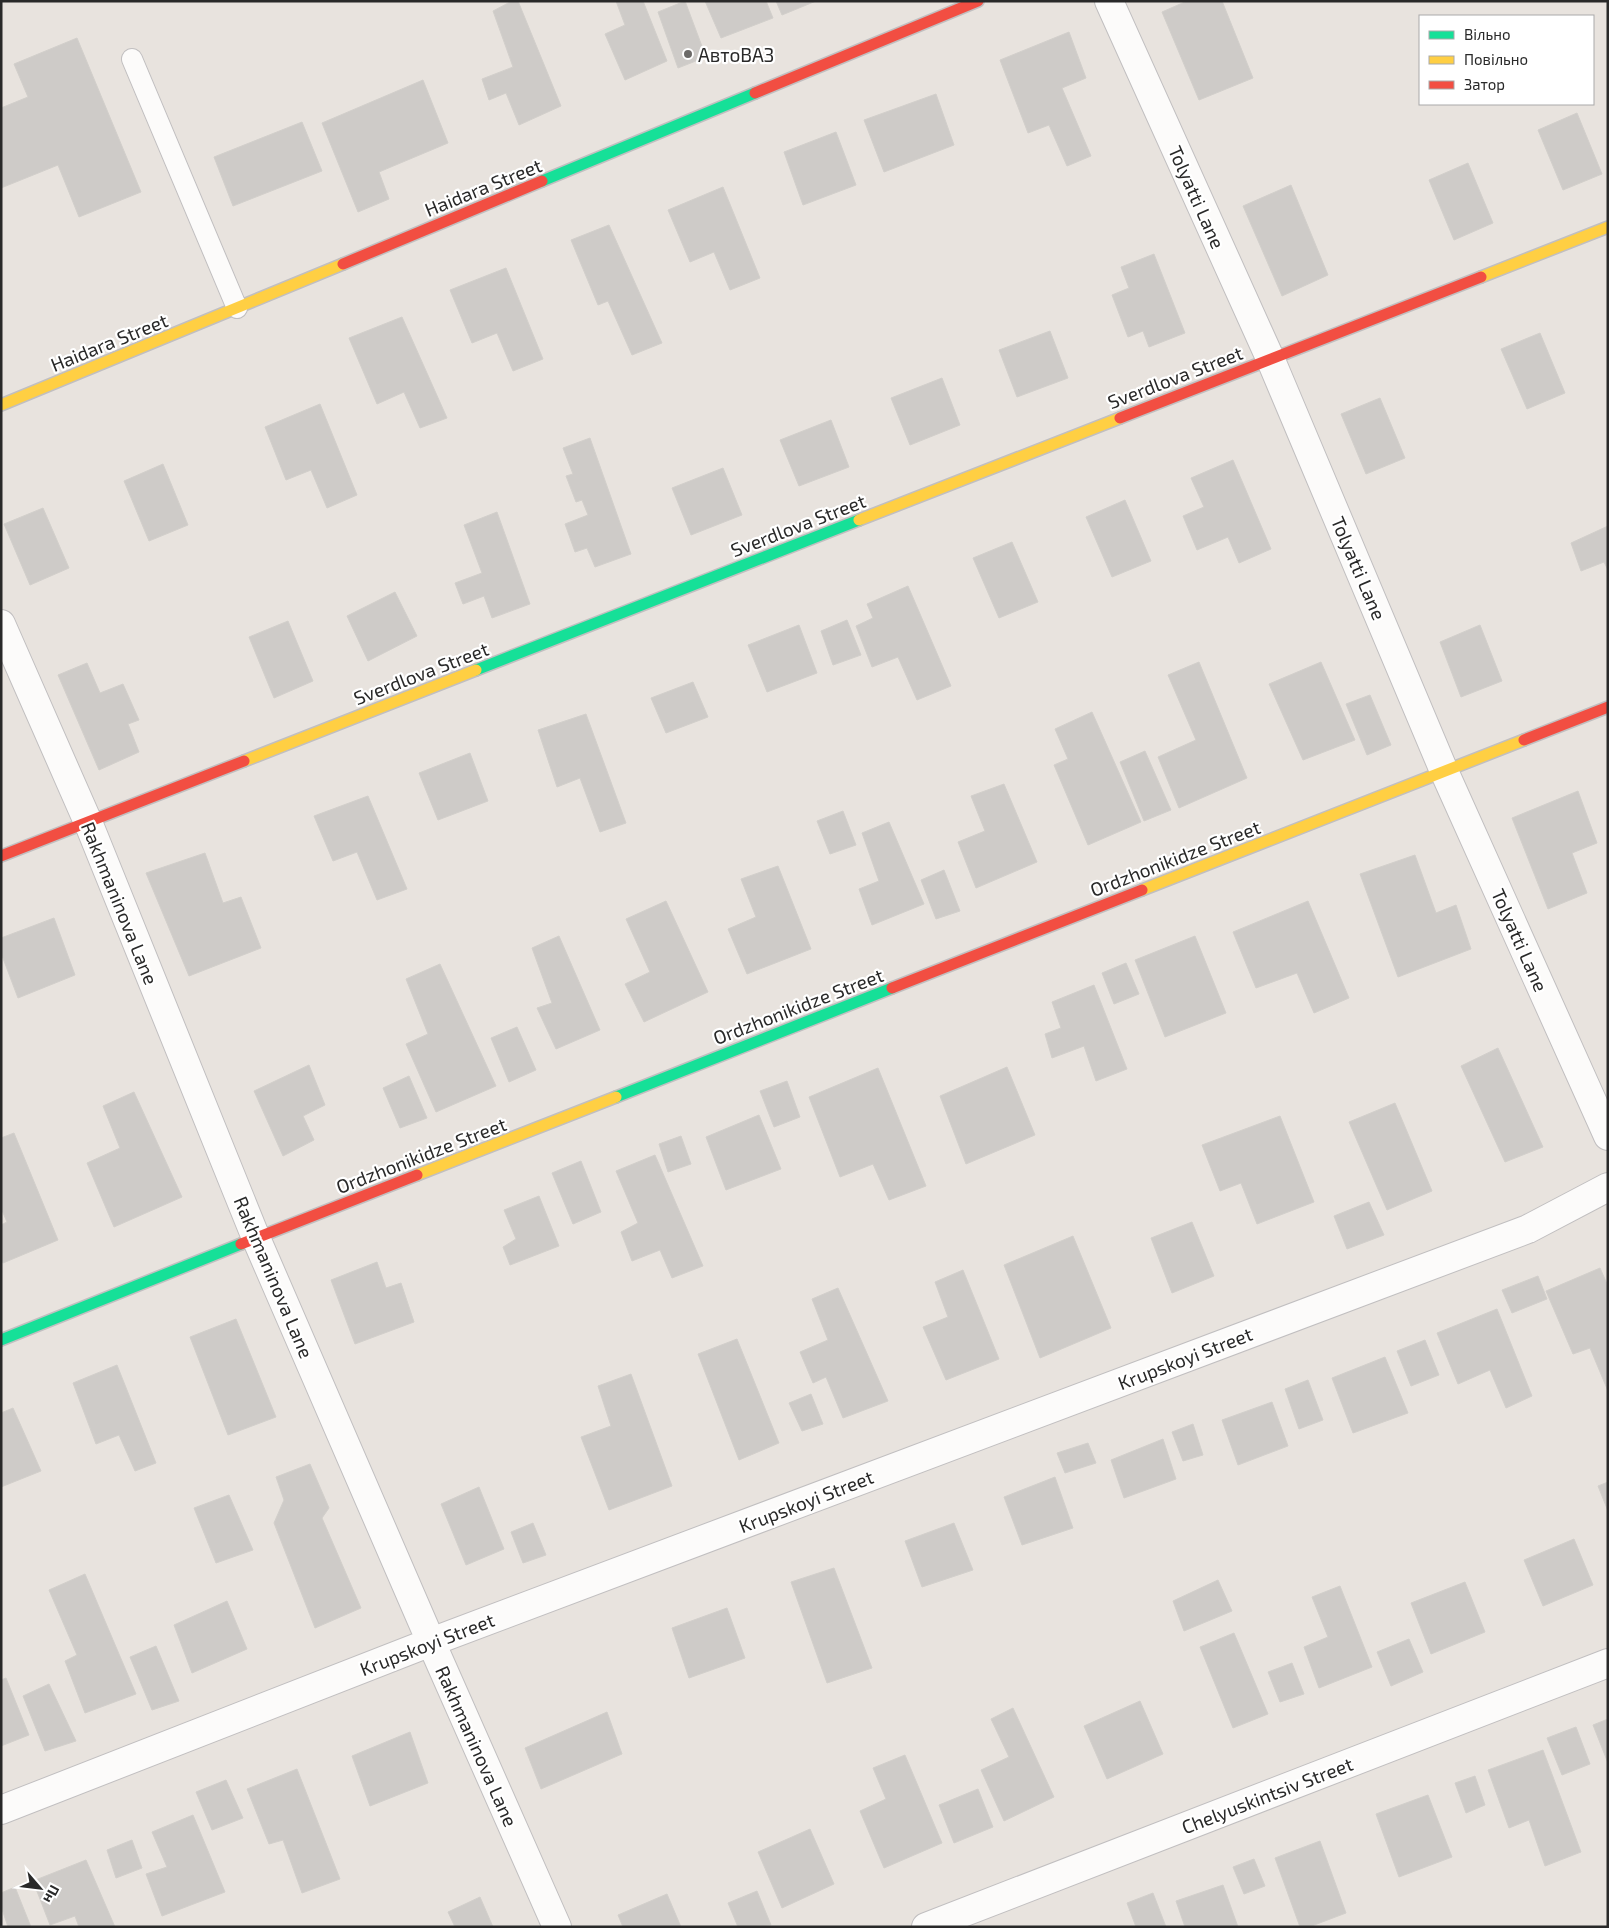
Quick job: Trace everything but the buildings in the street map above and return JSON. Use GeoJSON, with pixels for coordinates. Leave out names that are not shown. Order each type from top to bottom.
{"type":"FeatureCollection","features":[{"type":"Feature","properties":{"kind":"street","name":"Haidara Street"},"geometry":{"type":"LineString","coordinates":[[1,405],[978,1]]}},
{"type":"Feature","properties":{"kind":"street","name":"Tolyatti Lane"},"geometry":{"type":"LineString","coordinates":[[1109,1],[1270,358],[1444,771],[1608,1136]]}},
{"type":"Feature","properties":{"kind":"street","name":"Sverdlova Street"},"geometry":{"type":"LineString","coordinates":[[1,856],[1608,227]]}},
{"type":"Feature","properties":{"kind":"street","name":"Rakhmaninova Lane"},"geometry":{"type":"LineString","coordinates":[[1,624],[88,822],[256,1238],[557,1927]]}},
{"type":"Feature","properties":{"kind":"street","name":"Ordzhonikidze Street"},"geometry":{"type":"LineString","coordinates":[[1,1340],[1608,707]]}},
{"type":"Feature","properties":{"kind":"street","name":"Krupskoyi Street"},"geometry":{"type":"LineString","coordinates":[[1,1810],[431,1642],[1528,1229],[1608,1187]]}},
{"type":"Feature","properties":{"kind":"street","name":"Chelyuskintsiv Street"},"geometry":{"type":"LineString","coordinates":[[926,1927],[1608,1663]]}},
{"type":"Feature","properties":{"kind":"lane"},"geometry":{"type":"LineString","coordinates":[[132,59],[237,308]]}},
{"type":"Feature","properties":{"kind":"traffic: fast"},"geometry":{"type":"LineString","coordinates":[[542,181],[755,93]]}},
{"type":"Feature","properties":{"kind":"traffic: fast"},"geometry":{"type":"LineString","coordinates":[[476,670],[859,520]]}},
{"type":"Feature","properties":{"kind":"traffic: fast"},"geometry":{"type":"LineString","coordinates":[[616,1097],[892,988]]}},
{"type":"Feature","properties":{"kind":"traffic: fast"},"geometry":{"type":"LineString","coordinates":[[1,1340],[241,1244]]}},
{"type":"Feature","properties":{"kind":"traffic: slow"},"geometry":{"type":"LineString","coordinates":[[1481,277],[1608,227]]}},
{"type":"Feature","properties":{"kind":"traffic: slow"},"geometry":{"type":"LineString","coordinates":[[1,405],[343,264]]}},
{"type":"Feature","properties":{"kind":"traffic: slow"},"geometry":{"type":"LineString","coordinates":[[859,520],[1120,418]]}},
{"type":"Feature","properties":{"kind":"traffic: slow"},"geometry":{"type":"LineString","coordinates":[[244,761],[476,670]]}},
{"type":"Feature","properties":{"kind":"traffic: slow"},"geometry":{"type":"LineString","coordinates":[[1142,890],[1524,740]]}},
{"type":"Feature","properties":{"kind":"traffic: slow"},"geometry":{"type":"LineString","coordinates":[[417,1175],[616,1097]]}},
{"type":"Feature","properties":{"kind":"traffic: jam"},"geometry":{"type":"LineString","coordinates":[[755,93],[978,1]]}},
{"type":"Feature","properties":{"kind":"traffic: jam"},"geometry":{"type":"LineString","coordinates":[[343,264],[542,181]]}},
{"type":"Feature","properties":{"kind":"traffic: jam"},"geometry":{"type":"LineString","coordinates":[[1120,418],[1481,277]]}},
{"type":"Feature","properties":{"kind":"traffic: jam"},"geometry":{"type":"LineString","coordinates":[[1524,740],[1608,707]]}},
{"type":"Feature","properties":{"kind":"traffic: jam"},"geometry":{"type":"LineString","coordinates":[[1,856],[244,761]]}},
{"type":"Feature","properties":{"kind":"traffic: jam"},"geometry":{"type":"LineString","coordinates":[[892,988],[1142,890]]}},
{"type":"Feature","properties":{"kind":"traffic: jam"},"geometry":{"type":"LineString","coordinates":[[241,1244],[417,1175]]}},
{"type":"Feature","properties":{"kind":"place","name":"АвтоВАЗ"},"geometry":{"type":"Point","coordinates":[688,54]}}]}
